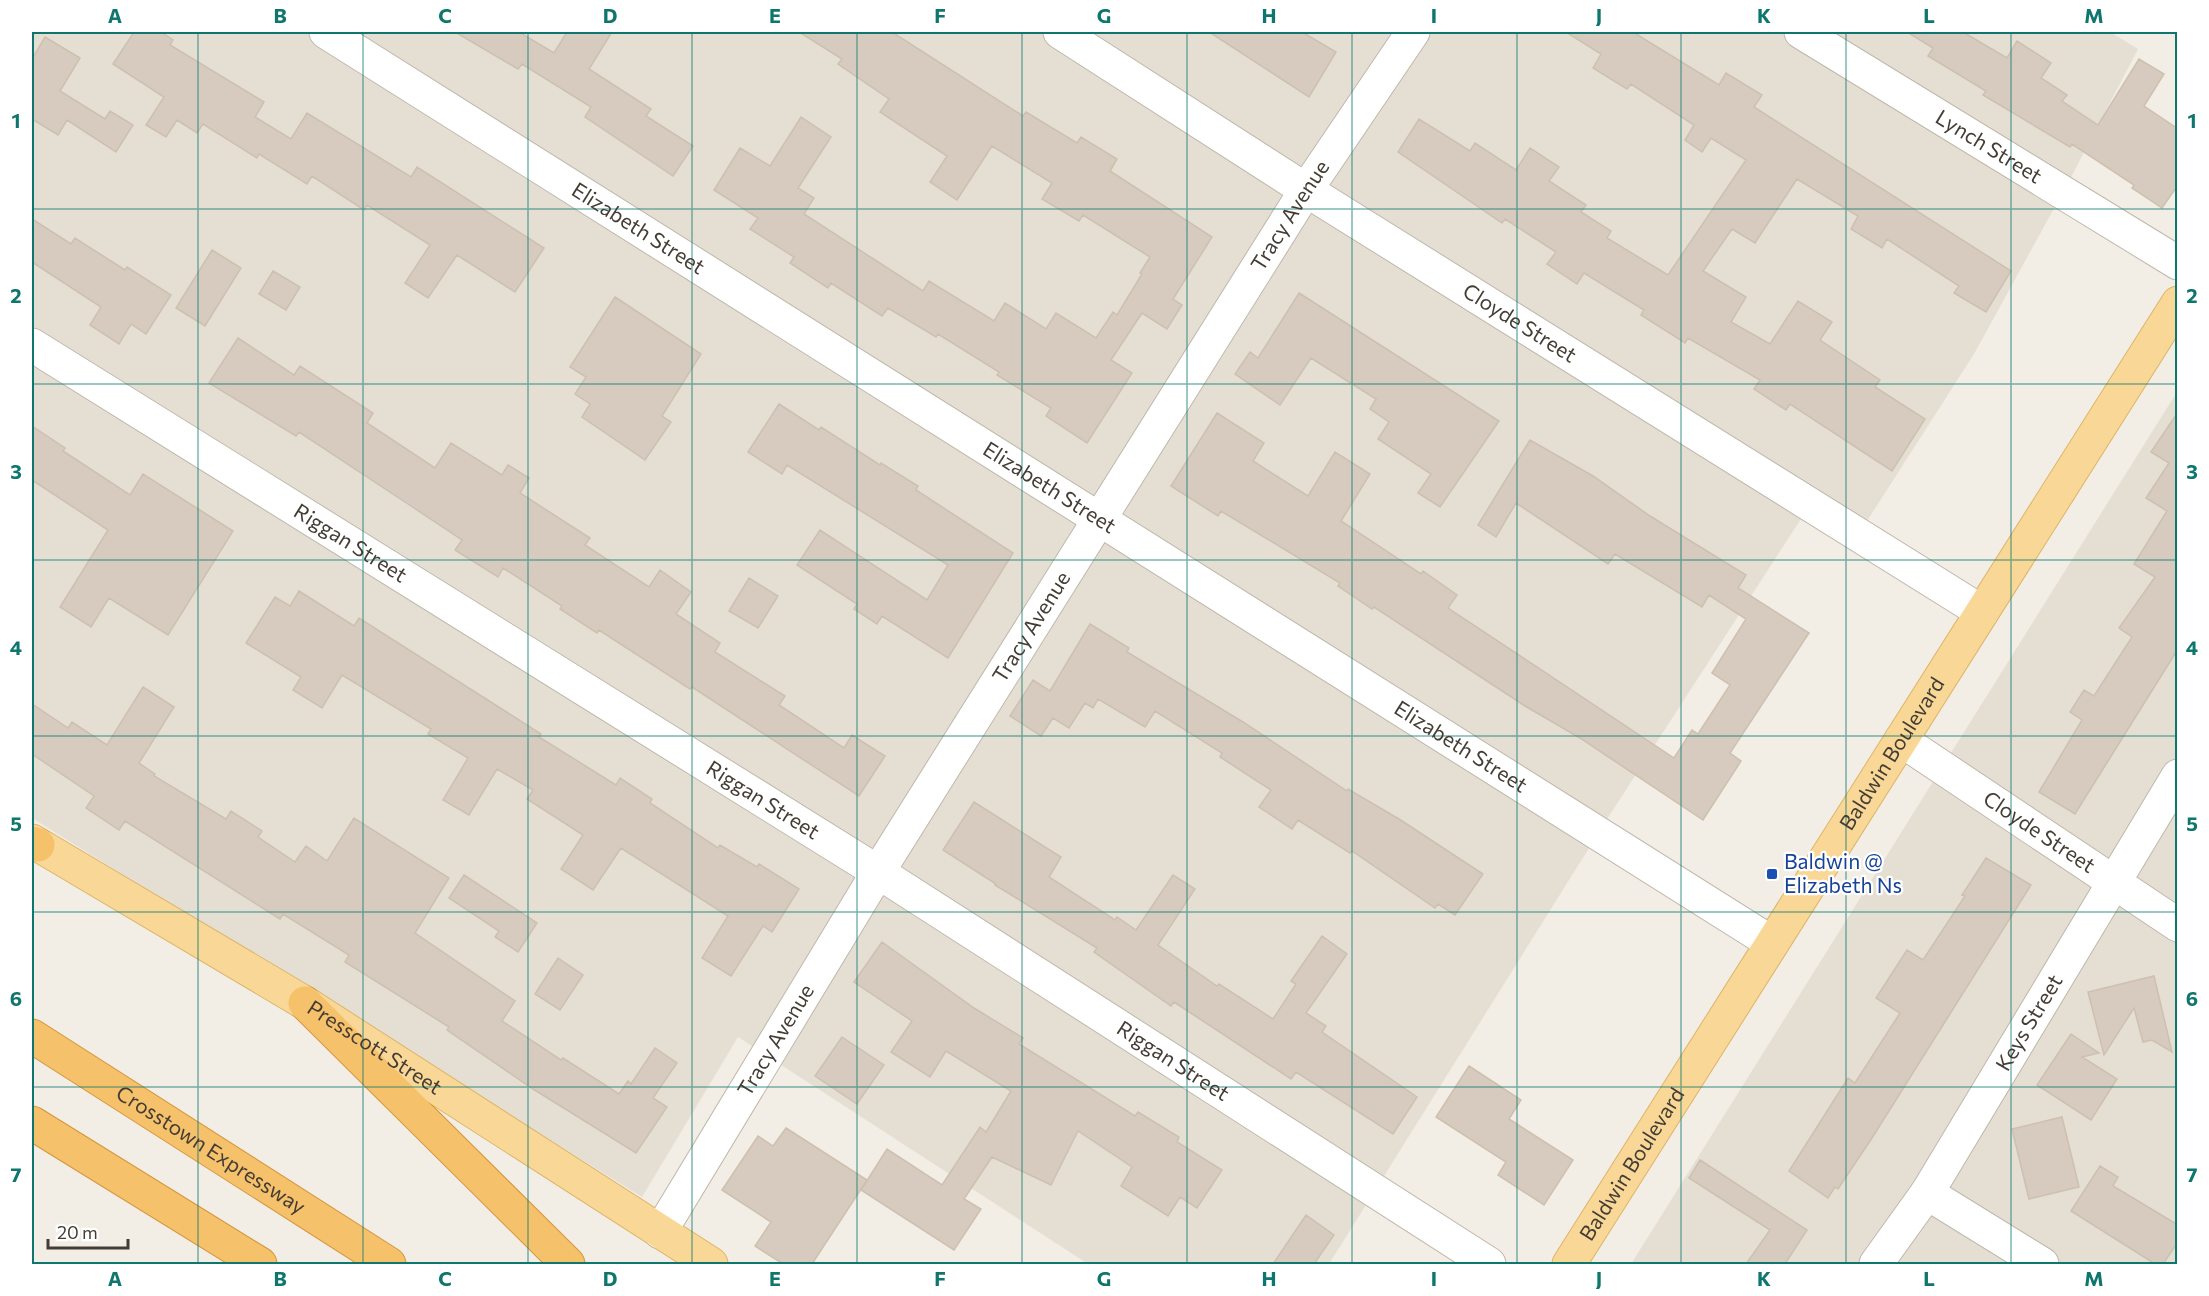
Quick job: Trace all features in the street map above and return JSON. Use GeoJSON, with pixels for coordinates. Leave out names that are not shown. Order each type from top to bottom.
{"type":"FeatureCollection","features":[{"type":"Feature","properties":{"kind":"highway"},"geometry":{"type":"LineString","coordinates":[[304,1003],[568,1264]]}},
{"type":"Feature","properties":{"kind":"highway","name":"Crosstown Expressway"},"geometry":{"type":"LineString","coordinates":[[32,1036],[389,1264]]}},
{"type":"Feature","properties":{"kind":"highway"},"geometry":{"type":"LineString","coordinates":[[32,1123],[260,1264]]}},
{"type":"Feature","properties":{"kind":"main road","name":"Baldwin Boulevard"},"geometry":{"type":"LineString","coordinates":[[1569,1264],[2178,303]]}},
{"type":"Feature","properties":{"kind":"main road","name":"Presscott Street"},"geometry":{"type":"LineString","coordinates":[[34,843],[304,1003],[711,1264]]}},
{"type":"Feature","properties":{"kind":"street","name":"Elizabeth Street"},"geometry":{"type":"LineString","coordinates":[[326,32],[1772,943]]}},
{"type":"Feature","properties":{"kind":"street","name":"Cloyde Street"},"geometry":{"type":"LineString","coordinates":[[1060,32],[1306,190],[1982,612]]}},
{"type":"Feature","properties":{"kind":"street","name":"Tracy Avenue"},"geometry":{"type":"LineString","coordinates":[[660,1232],[878,872],[1099,519],[1306,190],[1413,32]]}},
{"type":"Feature","properties":{"kind":"street","name":"Lynch Street"},"geometry":{"type":"LineString","coordinates":[[1801,32],[2178,263]]}},
{"type":"Feature","properties":{"kind":"street","name":"Riggan Street"},"geometry":{"type":"LineString","coordinates":[[32,345],[878,872],[1489,1264]]}},
{"type":"Feature","properties":{"kind":"street","name":"Cloyde Street"},"geometry":{"type":"LineString","coordinates":[[1901,740],[2114,885],[2178,925]]}},
{"type":"Feature","properties":{"kind":"street","name":"Keys Street"},"geometry":{"type":"LineString","coordinates":[[1876,1264],[1927,1193],[2178,776]]}},
{"type":"Feature","properties":{"kind":"street"},"geometry":{"type":"LineString","coordinates":[[1927,1193],[2042,1264]]}},
{"type":"Feature","properties":{"kind":"shaded area"},"geometry":{"type":"Polygon","coordinates":[[[32,32],[2110,32],[2138,49],[2068,183],[1974,354],[1867,521],[1819,491],[1609,816],[1329,1264],[1088,1264],[738,1037],[642,1197],[32,818],[32,32]]]}},
{"type":"Feature","properties":{"kind":"shaded area"},"geometry":{"type":"Polygon","coordinates":[[[2177,392],[2177,1264],[1631,1264],[2177,392]]]}},
{"type":"Feature","properties":{"kind":"building"},"geometry":{"type":"Polygon","coordinates":[[[134,32],[161,32],[173,40],[170,45],[264,102],[255,117],[291,139],[307,113],[411,177],[417,167],[544,248],[515,292],[457,255],[428,298],[405,283],[430,245],[367,205],[364,210],[312,176],[307,184],[259,154],[257,158],[203,124],[197,133],[177,120],[166,137],[146,125],[164,97],[113,64],[134,32]]]}},
{"type":"Feature","properties":{"kind":"building"},"geometry":{"type":"Polygon","coordinates":[[[455,32],[519,32],[554,53],[567,32],[612,32],[589,69],[651,109],[646,116],[693,146],[673,176],[585,117],[591,107],[522,64],[518,69],[455,32]]]}},
{"type":"Feature","properties":{"kind":"building"},"geometry":{"type":"Polygon","coordinates":[[[799,32],[892,32],[1023,116],[1026,112],[1077,143],[1081,137],[1117,159],[1110,171],[1212,237],[1173,299],[1182,305],[1167,329],[1142,313],[1111,360],[1132,373],[1087,443],[1046,416],[1051,408],[997,375],[999,372],[938,334],[936,337],[888,308],[882,316],[831,283],[828,288],[790,263],[794,257],[750,229],[758,218],[714,190],[740,148],[770,166],[801,117],[831,137],[798,188],[814,198],[804,214],[923,291],[929,281],[994,321],[1005,303],[1046,329],[1056,313],[1096,338],[1113,312],[1117,315],[1142,274],[1140,273],[1150,257],[1083,215],[1079,221],[1042,199],[1052,183],[992,146],[957,200],[930,182],[947,156],[880,112],[889,99],[838,64],[842,59],[799,32]]]}},
{"type":"Feature","properties":{"kind":"building"},"geometry":{"type":"Polygon","coordinates":[[[1209,32],[1302,32],[1336,52],[1309,97],[1209,32]]]}},
{"type":"Feature","properties":{"kind":"building"},"geometry":{"type":"Polygon","coordinates":[[[1566,32],[1633,32],[1719,85],[1726,73],[1762,95],[1754,107],[2011,271],[1986,312],[1954,293],[1959,286],[1887,239],[1882,248],[1851,229],[1858,216],[1797,179],[1755,243],[1732,229],[1703,271],[1746,297],[1731,322],[1770,344],[1798,301],[1832,322],[1820,340],[1880,380],[1875,387],[1925,419],[1892,471],[1790,404],[1786,410],[1754,389],[1760,380],[1688,338],[1685,343],[1641,315],[1644,310],[1584,273],[1577,284],[1547,264],[1556,252],[1505,219],[1502,223],[1398,152],[1419,119],[1470,151],[1475,143],[1516,170],[1530,148],[1559,167],[1549,181],[1586,205],[1581,212],[1611,231],[1607,238],[1668,275],[1746,160],[1711,138],[1702,152],[1685,140],[1694,125],[1631,84],[1627,89],[1593,68],[1601,54],[1566,32]]]}},
{"type":"Feature","properties":{"kind":"building"},"geometry":{"type":"Polygon","coordinates":[[[1907,32],[1963,32],[2007,58],[2017,41],[2051,63],[2041,78],[2067,95],[2062,101],[2098,125],[2139,59],[2164,74],[2144,106],[2178,129],[2178,185],[2162,208],[2132,188],[2134,185],[2072,144],[2070,147],[1983,95],[1986,91],[1928,56],[1933,48],[1907,32]]]}},
{"type":"Feature","properties":{"kind":"building"},"geometry":{"type":"Polygon","coordinates":[[[45,37],[80,58],[60,91],[105,119],[110,111],[133,125],[116,152],[67,120],[58,135],[32,119],[32,59],[45,37]]]}},
{"type":"Feature","properties":{"kind":"building"},"geometry":{"type":"Polygon","coordinates":[[[32,219],[71,244],[75,238],[125,270],[127,267],[171,295],[146,334],[131,324],[119,344],[90,325],[101,307],[32,262],[32,219]]]}},
{"type":"Feature","properties":{"kind":"building"},"geometry":{"type":"Polygon","coordinates":[[[212,250],[241,268],[205,326],[176,308],[212,250]]]}},
{"type":"Feature","properties":{"kind":"building"},"geometry":{"type":"Polygon","coordinates":[[[273,271],[300,287],[286,310],[259,294],[273,271]]]}},
{"type":"Feature","properties":{"kind":"building"},"geometry":{"type":"Polygon","coordinates":[[[1299,293],[1499,421],[1440,507],[1418,493],[1431,474],[1378,439],[1389,422],[1370,409],[1376,399],[1311,358],[1280,405],[1235,374],[1250,352],[1258,358],[1299,293]]]}},
{"type":"Feature","properties":{"kind":"building"},"geometry":{"type":"Polygon","coordinates":[[[615,297],[701,354],[662,416],[671,422],[645,460],[582,417],[590,404],[575,394],[586,377],[570,367],[615,297]]]}},
{"type":"Feature","properties":{"kind":"building"},"geometry":{"type":"Polygon","coordinates":[[[238,338],[294,375],[300,366],[373,413],[367,423],[435,468],[451,443],[502,475],[508,465],[529,478],[520,493],[590,538],[585,545],[649,587],[660,570],[691,592],[676,614],[720,643],[715,652],[785,696],[779,705],[844,748],[852,735],[885,756],[859,796],[692,687],[690,689],[599,630],[597,633],[560,609],[562,606],[503,568],[498,577],[455,550],[462,540],[299,432],[296,436],[209,383],[238,338]]]}},
{"type":"Feature","properties":{"kind":"building"},"geometry":{"type":"Polygon","coordinates":[[[779,404],[819,430],[821,427],[880,465],[881,463],[918,486],[916,490],[1013,553],[948,658],[882,616],[877,624],[854,609],[857,604],[797,565],[820,530],[927,600],[948,565],[787,465],[782,474],[748,452],[779,404]]]}},
{"type":"Feature","properties":{"kind":"building"},"geometry":{"type":"Polygon","coordinates":[[[2178,412],[2178,649],[2075,814],[2039,792],[2082,720],[2070,712],[2084,690],[2094,696],[2132,637],[2119,628],[2155,577],[2134,564],[2167,511],[2146,498],[2169,463],[2151,452],[2178,412]]]}},
{"type":"Feature","properties":{"kind":"building"},"geometry":{"type":"Polygon","coordinates":[[[1217,413],[1264,443],[1253,461],[1308,496],[1335,452],[1370,474],[1341,521],[1421,574],[1423,571],[1457,595],[1448,608],[1674,758],[1692,730],[1698,734],[1730,685],[1712,673],[1746,619],[1709,595],[1702,607],[1615,554],[1608,564],[1516,503],[1496,537],[1478,525],[1530,440],[1593,476],[1650,516],[1746,575],[1738,588],[1809,633],[1730,753],[1741,761],[1703,820],[1580,738],[1525,706],[1374,607],[1372,609],[1338,586],[1340,583],[1221,511],[1218,516],[1171,486],[1217,413]]]}},
{"type":"Feature","properties":{"kind":"building"},"geometry":{"type":"Polygon","coordinates":[[[32,426],[65,448],[63,451],[130,495],[143,474],[233,531],[168,635],[109,598],[91,627],[60,607],[108,530],[32,480],[32,426]]]}},
{"type":"Feature","properties":{"kind":"building"},"geometry":{"type":"Polygon","coordinates":[[[749,578],[778,596],[758,628],[729,611],[749,578]]]}},
{"type":"Feature","properties":{"kind":"building"},"geometry":{"type":"Polygon","coordinates":[[[299,591],[354,626],[359,618],[541,734],[539,737],[616,785],[620,778],[652,799],[650,803],[718,848],[720,845],[757,867],[759,864],[799,889],[772,932],[763,926],[731,976],[702,958],[728,916],[621,848],[593,890],[561,869],[583,835],[527,799],[533,790],[497,769],[469,815],[443,800],[468,758],[428,734],[431,729],[342,675],[322,708],[293,690],[301,677],[246,643],[275,597],[290,606],[299,591]]]}},
{"type":"Feature","properties":{"kind":"building"},"geometry":{"type":"Polygon","coordinates":[[[1090,624],[1129,648],[1127,652],[1243,722],[1347,791],[1348,789],[1399,819],[1483,874],[1455,915],[1438,904],[1435,908],[1352,851],[1350,853],[1298,820],[1292,829],[1259,807],[1271,790],[1220,757],[1222,753],[1155,711],[1145,727],[1098,699],[1093,708],[1085,703],[1069,728],[1053,718],[1041,736],[1010,716],[1033,680],[1050,691],[1090,624]]]}},
{"type":"Feature","properties":{"kind":"building"},"geometry":{"type":"Polygon","coordinates":[[[143,687],[174,707],[139,763],[155,774],[154,776],[226,819],[231,811],[262,831],[258,837],[295,862],[306,846],[327,861],[354,818],[449,878],[415,933],[515,1001],[502,1021],[561,1060],[563,1058],[619,1094],[628,1081],[631,1084],[655,1048],[677,1063],[653,1098],[667,1107],[636,1153],[533,1089],[447,1030],[449,1027],[345,962],[349,955],[283,914],[280,919],[125,821],[119,830],[86,808],[94,796],[32,754],[32,704],[68,728],[72,722],[107,745],[143,687]]]}},
{"type":"Feature","properties":{"kind":"building"},"geometry":{"type":"Polygon","coordinates":[[[974,802],[1061,857],[1049,877],[1115,920],[1117,917],[1136,930],[1173,875],[1195,889],[1158,945],[1217,986],[1219,984],[1273,1019],[1296,984],[1291,981],[1322,936],[1347,954],[1306,1013],[1326,1026],[1322,1032],[1417,1097],[1393,1134],[1296,1072],[1291,1079],[1174,1002],[1171,1006],[1094,952],[1097,948],[943,850],[974,802]]]}},
{"type":"Feature","properties":{"kind":"building"},"geometry":{"type":"Polygon","coordinates":[[[1986,858],[2031,885],[1872,1138],[1838,1189],[1835,1187],[1828,1198],[1789,1171],[1848,1078],[1855,1083],[1900,1013],[1876,998],[1907,950],[1923,960],[1965,896],[1962,895],[1986,858]]]}},
{"type":"Feature","properties":{"kind":"building"},"geometry":{"type":"Polygon","coordinates":[[[464,875],[537,923],[518,952],[495,937],[499,931],[449,898],[464,875]]]}},
{"type":"Feature","properties":{"kind":"building"},"geometry":{"type":"Polygon","coordinates":[[[882,942],[974,1008],[1023,1038],[1019,1044],[1135,1116],[1138,1112],[1179,1137],[1177,1142],[1222,1170],[1197,1208],[1180,1197],[1168,1216],[1121,1186],[1132,1167],[1078,1131],[1051,1185],[992,1157],[964,1199],[981,1209],[954,1250],[861,1190],[887,1149],[942,1185],[980,1127],[986,1132],[1011,1091],[946,1051],[930,1077],[891,1052],[912,1021],[854,982],[882,942]]]}},
{"type":"Feature","properties":{"kind":"building"},"geometry":{"type":"Polygon","coordinates":[[[558,958],[583,975],[560,1010],[535,994],[558,958]]]}},
{"type":"Feature","properties":{"kind":"building"},"geometry":{"type":"Polygon","coordinates":[[[2154,976],[2172,1052],[2152,1040],[2143,1042],[2134,1008],[2104,1055],[2088,992],[2154,976]]]}},
{"type":"Feature","properties":{"kind":"building"},"geometry":{"type":"Polygon","coordinates":[[[2071,1034],[2099,1053],[2082,1057],[2117,1079],[2091,1120],[2037,1085],[2071,1034]]]}},
{"type":"Feature","properties":{"kind":"building"},"geometry":{"type":"Polygon","coordinates":[[[842,1037],[884,1065],[857,1104],[815,1076],[842,1037]]]}},
{"type":"Feature","properties":{"kind":"building"},"geometry":{"type":"Polygon","coordinates":[[[1469,1066],[1521,1100],[1509,1119],[1573,1160],[1544,1205],[1498,1175],[1506,1162],[1436,1117],[1469,1066]]]}},
{"type":"Feature","properties":{"kind":"building"},"geometry":{"type":"Polygon","coordinates":[[[2062,1117],[2079,1187],[2029,1199],[2012,1129],[2062,1117]]]}},
{"type":"Feature","properties":{"kind":"building"},"geometry":{"type":"Polygon","coordinates":[[[786,1128],[867,1180],[812,1264],[783,1264],[755,1246],[771,1222],[722,1190],[758,1136],[773,1146],[786,1128]]]}},
{"type":"Feature","properties":{"kind":"building"},"geometry":{"type":"Polygon","coordinates":[[[1700,1160],[1807,1230],[1785,1264],[1746,1264],[1770,1230],[1689,1178],[1700,1160]]]}},
{"type":"Feature","properties":{"kind":"building"},"geometry":{"type":"Polygon","coordinates":[[[2100,1166],[2118,1177],[2113,1186],[2178,1225],[2178,1242],[2163,1264],[2155,1264],[2071,1211],[2100,1166]]]}},
{"type":"Feature","properties":{"kind":"building"},"geometry":{"type":"Polygon","coordinates":[[[1306,1215],[1334,1235],[1314,1264],[1273,1264],[1306,1215]]]}},
{"type":"Feature","properties":{"kind":"place","name":"Baldwin @ Elizabeth Ns"},"geometry":{"type":"Point","coordinates":[1772,874]}}]}
